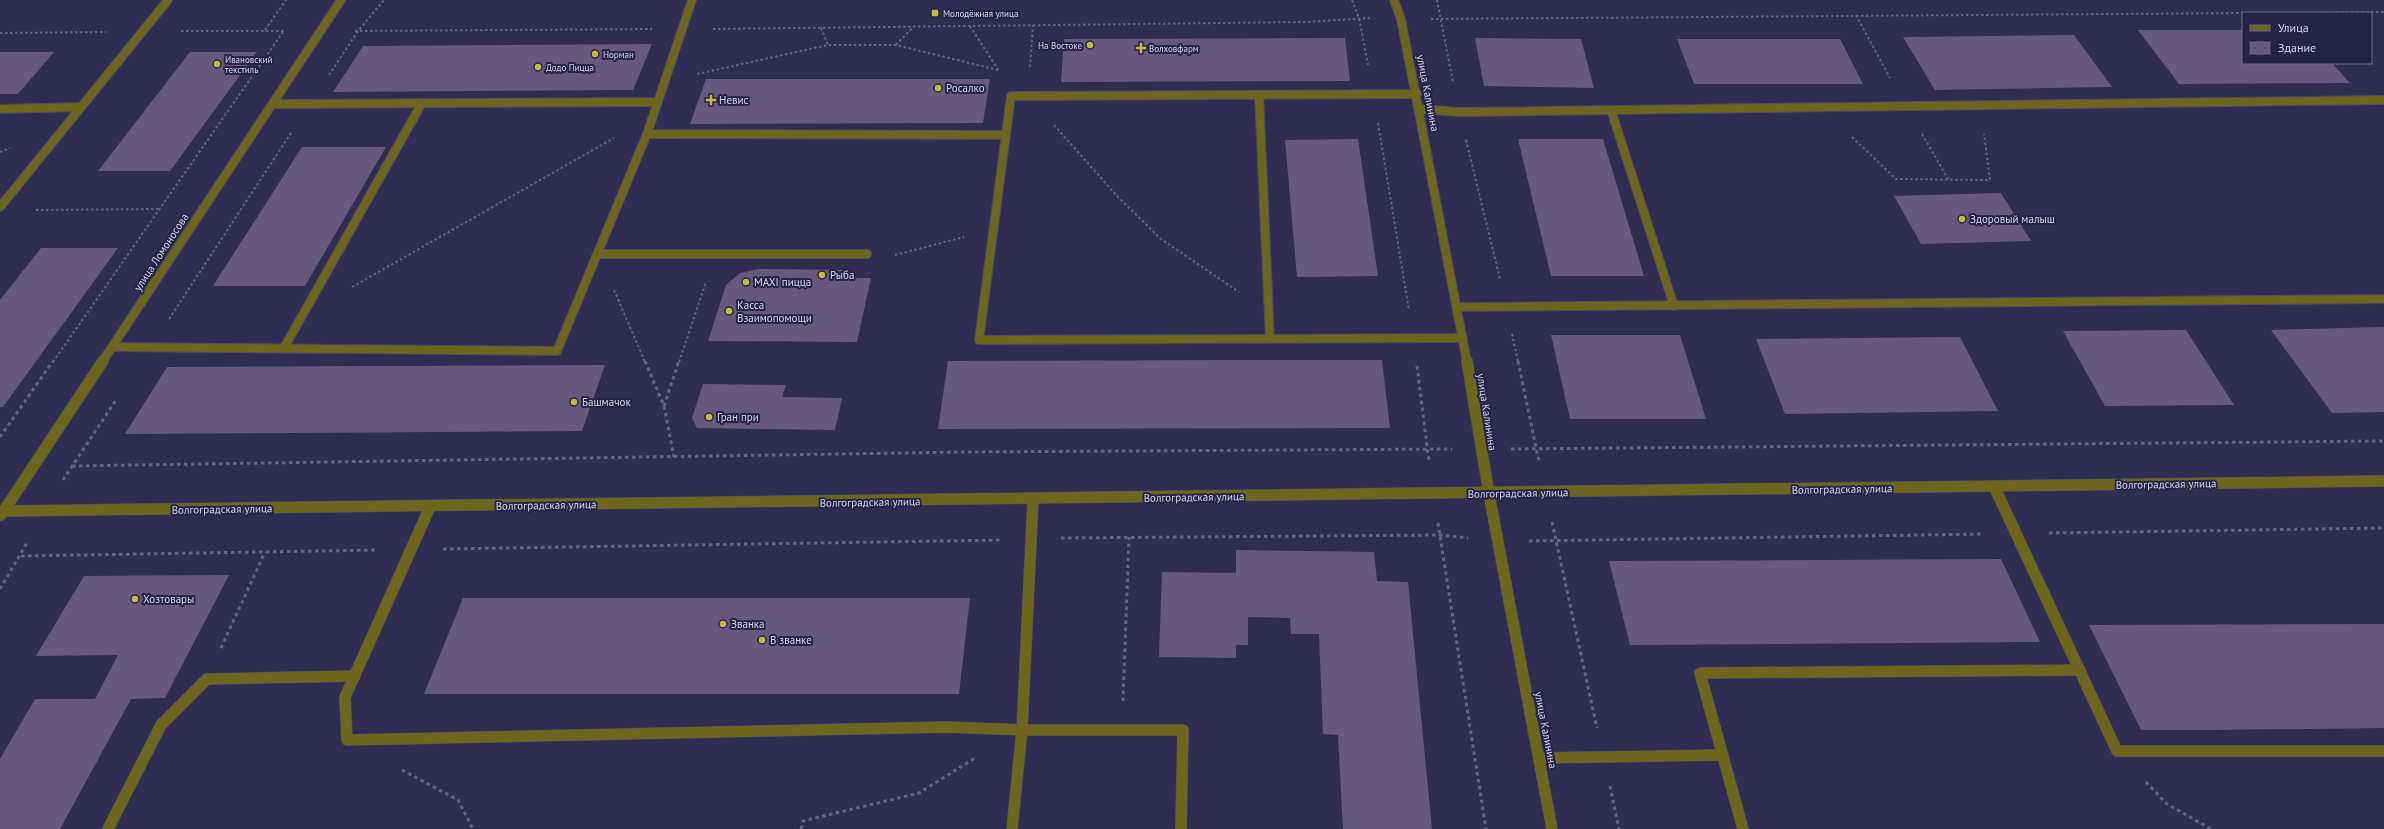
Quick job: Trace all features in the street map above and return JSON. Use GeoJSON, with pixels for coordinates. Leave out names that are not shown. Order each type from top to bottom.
{"type":"FeatureCollection","features":[{"type":"Feature","properties":{"kind":"street"},"geometry":{"type":"LineString","coordinates":[[0,207],[168,0]]}},
{"type":"Feature","properties":{"kind":"street","name":"улица Ломоносова"},"geometry":{"type":"LineString","coordinates":[[2,514],[341,0]]}},
{"type":"Feature","properties":{"kind":"street"},"geometry":{"type":"LineString","coordinates":[[112,347],[557,351],[647,134],[692,0]]}},
{"type":"Feature","properties":{"kind":"street","name":"улица Калинина"},"geometry":{"type":"LineString","coordinates":[[1394,0],[1401,19],[1417,94],[1458,307],[1488,494],[1552,829]]}},
{"type":"Feature","properties":{"kind":"street"},"geometry":{"type":"LineString","coordinates":[[1417,94],[1011,96],[979,340],[1463,338]]}},
{"type":"Feature","properties":{"kind":"street"},"geometry":{"type":"LineString","coordinates":[[1259,95],[1270,339]]}},
{"type":"Feature","properties":{"kind":"street"},"geometry":{"type":"LineString","coordinates":[[1420,109],[1459,112],[2380,100],[2384,109]]}},
{"type":"Feature","properties":{"kind":"street"},"geometry":{"type":"LineString","coordinates":[[272,104],[658,102]]}},
{"type":"Feature","properties":{"kind":"street"},"geometry":{"type":"LineString","coordinates":[[284,348],[422,103]]}},
{"type":"Feature","properties":{"kind":"street"},"geometry":{"type":"LineString","coordinates":[[0,108],[80,107]]}},
{"type":"Feature","properties":{"kind":"street"},"geometry":{"type":"LineString","coordinates":[[1611,110],[1674,306]]}},
{"type":"Feature","properties":{"kind":"street"},"geometry":{"type":"LineString","coordinates":[[647,134],[1006,135]]}},
{"type":"Feature","properties":{"kind":"street"},"geometry":{"type":"LineString","coordinates":[[598,254],[867,254]]}},
{"type":"Feature","properties":{"kind":"street"},"geometry":{"type":"LineString","coordinates":[[1458,307],[1507,308],[2384,299]]}},
{"type":"Feature","properties":{"kind":"street","name":"Волгоградская улица"},"geometry":{"type":"LineString","coordinates":[[2,514],[42,511],[1033,500],[2384,481]]}},
{"type":"Feature","properties":{"kind":"street"},"geometry":{"type":"LineString","coordinates":[[1994,486],[2117,751],[2384,751]]}},
{"type":"Feature","properties":{"kind":"street"},"geometry":{"type":"LineString","coordinates":[[1012,829],[1022,730],[1033,500]]}},
{"type":"Feature","properties":{"kind":"street"},"geometry":{"type":"LineString","coordinates":[[430,507],[345,697],[347,740],[948,727],[1022,730],[1183,730],[1182,829]]}},
{"type":"Feature","properties":{"kind":"street"},"geometry":{"type":"LineString","coordinates":[[1742,829],[1700,673],[2080,670]]}},
{"type":"Feature","properties":{"kind":"street"},"geometry":{"type":"LineString","coordinates":[[108,829],[161,725],[206,679],[355,676]]}},
{"type":"Feature","properties":{"kind":"street"},"geometry":{"type":"LineString","coordinates":[[1539,758],[1723,755]]}},
{"type":"Feature","properties":{"kind":"path"},"geometry":{"type":"LineString","coordinates":[[286,0],[266,30],[358,31],[821,28],[1401,19],[1441,20],[2164,12],[2384,12]]}},
{"type":"Feature","properties":{"kind":"path"},"geometry":{"type":"LineString","coordinates":[[150,347],[358,31],[384,0]]}},
{"type":"Feature","properties":{"kind":"path"},"geometry":{"type":"LineString","coordinates":[[1437,0],[1459,112],[1507,308],[1545,493],[1619,829]]}},
{"type":"Feature","properties":{"kind":"path"},"geometry":{"type":"LineString","coordinates":[[1028,96],[1033,25]]}},
{"type":"Feature","properties":{"kind":"path"},"geometry":{"type":"LineString","coordinates":[[970,26],[998,70],[1028,96],[1117,196],[1161,239],[1269,313]]}},
{"type":"Feature","properties":{"kind":"path"},"geometry":{"type":"LineString","coordinates":[[896,45],[913,27]]}},
{"type":"Feature","properties":{"kind":"path"},"geometry":{"type":"LineString","coordinates":[[821,28],[828,45]]}},
{"type":"Feature","properties":{"kind":"path"},"geometry":{"type":"LineString","coordinates":[[0,437],[2,432],[283,31]]}},
{"type":"Feature","properties":{"kind":"path"},"geometry":{"type":"LineString","coordinates":[[666,80],[828,45],[896,45],[998,70]]}},
{"type":"Feature","properties":{"kind":"path"},"geometry":{"type":"LineString","coordinates":[[1822,108],[1896,179],[1990,180],[1980,106]]}},
{"type":"Feature","properties":{"kind":"path"},"geometry":{"type":"LineString","coordinates":[[350,288],[654,114]]}},
{"type":"Feature","properties":{"kind":"path"},"geometry":{"type":"LineString","coordinates":[[32,210],[159,209]]}},
{"type":"Feature","properties":{"kind":"path"},"geometry":{"type":"LineString","coordinates":[[867,254],[897,255],[994,230]]}},
{"type":"Feature","properties":{"kind":"path"},"geometry":{"type":"LineString","coordinates":[[1400,243],[1434,494],[1486,829]]}},
{"type":"Feature","properties":{"kind":"path"},"geometry":{"type":"LineString","coordinates":[[598,254],[664,406],[674,457]]}},
{"type":"Feature","properties":{"kind":"path"},"geometry":{"type":"LineString","coordinates":[[664,406],[716,254]]}},
{"type":"Feature","properties":{"kind":"path"},"geometry":{"type":"LineString","coordinates":[[0,589],[21,556],[42,511],[120,393]]}},
{"type":"Feature","properties":{"kind":"path"},"geometry":{"type":"LineString","coordinates":[[72,466],[973,452],[1428,449],[1482,450],[1536,448],[2384,441]]}},
{"type":"Feature","properties":{"kind":"path"},"geometry":{"type":"LineString","coordinates":[[21,556],[926,543],[1129,537],[1440,534],[1498,542],[2384,528]]}},
{"type":"Feature","properties":{"kind":"path"},"geometry":{"type":"LineString","coordinates":[[1122,730],[1129,537]]}},
{"type":"Feature","properties":{"kind":"path"},"geometry":{"type":"LineString","coordinates":[[206,679],[265,552]]}},
{"type":"Feature","properties":{"kind":"path"},"geometry":{"type":"LineString","coordinates":[[2117,751],[2167,804],[2211,829]]}},
{"type":"Feature","properties":{"kind":"path"},"geometry":{"type":"LineString","coordinates":[[800,829],[803,821],[919,794],[977,758]]}},
{"type":"Feature","properties":{"kind":"path"},"geometry":{"type":"LineString","coordinates":[[396,766],[458,800],[473,829]]}},
{"type":"Feature","properties":{"kind":"building"},"geometry":{"type":"Polygon","coordinates":[[[2138,30],[2242,30],[2242,64],[2333,64],[2350,83],[2179,84],[2138,30]]]}},
{"type":"Feature","properties":{"kind":"building"},"geometry":{"type":"Polygon","coordinates":[[[2074,35],[2112,87],[1935,90],[1903,37],[2074,35]]]}},
{"type":"Feature","properties":{"kind":"building"},"geometry":{"type":"Polygon","coordinates":[[[1345,38],[1350,81],[1061,82],[1064,39],[1345,38]]]}},
{"type":"Feature","properties":{"kind":"building"},"geometry":{"type":"Polygon","coordinates":[[[1475,38],[1581,39],[1594,88],[1484,86],[1475,38]]]}},
{"type":"Feature","properties":{"kind":"building"},"geometry":{"type":"Polygon","coordinates":[[[1677,39],[1840,39],[1863,84],[1694,84],[1677,39]]]}},
{"type":"Feature","properties":{"kind":"building"},"geometry":{"type":"Polygon","coordinates":[[[652,44],[633,90],[333,92],[363,46],[652,44]]]}},
{"type":"Feature","properties":{"kind":"building"},"geometry":{"type":"Polygon","coordinates":[[[0,52],[54,52],[18,94],[0,94],[0,52]]]}},
{"type":"Feature","properties":{"kind":"building"},"geometry":{"type":"Polygon","coordinates":[[[190,52],[257,52],[170,171],[98,171],[190,52]]]}},
{"type":"Feature","properties":{"kind":"building"},"geometry":{"type":"Polygon","coordinates":[[[706,79],[990,79],[983,123],[690,124],[706,79]]]}},
{"type":"Feature","properties":{"kind":"building"},"geometry":{"type":"Polygon","coordinates":[[[1358,139],[1378,276],[1297,277],[1285,140],[1358,139]]]}},
{"type":"Feature","properties":{"kind":"building"},"geometry":{"type":"Polygon","coordinates":[[[1518,139],[1603,139],[1644,276],[1551,276],[1518,139]]]}},
{"type":"Feature","properties":{"kind":"building"},"geometry":{"type":"Polygon","coordinates":[[[302,147],[386,147],[305,286],[213,286],[302,147]]]}},
{"type":"Feature","properties":{"kind":"building","name":"Здоровый малыш"},"geometry":{"type":"Polygon","coordinates":[[[2001,193],[2031,241],[1921,244],[1894,196],[2001,193]]]}},
{"type":"Feature","properties":{"kind":"building"},"geometry":{"type":"Polygon","coordinates":[[[41,248],[118,248],[3,407],[0,407],[0,300],[41,248]]]}},
{"type":"Feature","properties":{"kind":"building"},"geometry":{"type":"Polygon","coordinates":[[[758,269],[845,270],[843,278],[871,278],[857,342],[708,341],[726,285],[740,273],[758,269]]]}},
{"type":"Feature","properties":{"kind":"building"},"geometry":{"type":"Polygon","coordinates":[[[2384,327],[2384,412],[2332,413],[2271,330],[2384,327]]]}},
{"type":"Feature","properties":{"kind":"building"},"geometry":{"type":"Polygon","coordinates":[[[2186,330],[2234,405],[2105,406],[2063,331],[2186,330]]]}},
{"type":"Feature","properties":{"kind":"building"},"geometry":{"type":"Polygon","coordinates":[[[1551,335],[1680,335],[1706,419],[1570,419],[1551,335]]]}},
{"type":"Feature","properties":{"kind":"building"},"geometry":{"type":"Polygon","coordinates":[[[1960,337],[1998,411],[1785,414],[1756,339],[1960,337]]]}},
{"type":"Feature","properties":{"kind":"building"},"geometry":{"type":"Polygon","coordinates":[[[1382,360],[1390,428],[938,429],[948,361],[1382,360]]]}},
{"type":"Feature","properties":{"kind":"building"},"geometry":{"type":"Polygon","coordinates":[[[605,365],[582,431],[125,434],[167,367],[605,365]]]}},
{"type":"Feature","properties":{"kind":"building"},"geometry":{"type":"Polygon","coordinates":[[[703,384],[786,385],[782,397],[842,398],[835,430],[697,428],[692,418],[703,384]]]}},
{"type":"Feature","properties":{"kind":"building"},"geometry":{"type":"Polygon","coordinates":[[[1236,550],[1374,552],[1377,581],[1408,582],[1432,829],[1343,829],[1338,735],[1323,734],[1319,634],[1291,634],[1290,618],[1248,617],[1248,645],[1236,645],[1236,658],[1159,657],[1162,572],[1236,573],[1236,550]]]}},
{"type":"Feature","properties":{"kind":"building"},"geometry":{"type":"Polygon","coordinates":[[[2001,559],[2040,642],[1630,645],[1609,561],[2001,559]]]}},
{"type":"Feature","properties":{"kind":"building"},"geometry":{"type":"Polygon","coordinates":[[[229,575],[165,698],[131,699],[60,829],[0,829],[0,759],[35,699],[95,699],[118,655],[36,656],[84,576],[229,575]]]}},
{"type":"Feature","properties":{"kind":"building"},"geometry":{"type":"Polygon","coordinates":[[[463,598],[970,598],[959,694],[424,694],[463,598]]]}},
{"type":"Feature","properties":{"kind":"building"},"geometry":{"type":"Polygon","coordinates":[[[2384,624],[2384,728],[2211,730],[2141,730],[2089,625],[2384,624]]]}},
{"type":"Feature","properties":{"kind":"place","name":"Молодёжная улица"},"geometry":{"type":"Point","coordinates":[935,13]}},
{"type":"Feature","properties":{"kind":"place","name":"На Востоке"},"geometry":{"type":"Point","coordinates":[1090,45]}},
{"type":"Feature","properties":{"kind":"place","name":"Волховфарм"},"geometry":{"type":"Point","coordinates":[1141,48]}},
{"type":"Feature","properties":{"kind":"place","name":"Норман"},"geometry":{"type":"Point","coordinates":[595,54]}},
{"type":"Feature","properties":{"kind":"place","name":"Ивановский текстиль"},"geometry":{"type":"Point","coordinates":[217,64]}},
{"type":"Feature","properties":{"kind":"place","name":"Додо Пицца"},"geometry":{"type":"Point","coordinates":[538,67]}},
{"type":"Feature","properties":{"kind":"place","name":"Росалко"},"geometry":{"type":"Point","coordinates":[938,88]}},
{"type":"Feature","properties":{"kind":"place","name":"Невис"},"geometry":{"type":"Point","coordinates":[711,100]}},
{"type":"Feature","properties":{"kind":"place","name":"Здоровый малыш"},"geometry":{"type":"Point","coordinates":[1962,219]}},
{"type":"Feature","properties":{"kind":"place","name":"Рыба"},"geometry":{"type":"Point","coordinates":[822,275]}},
{"type":"Feature","properties":{"kind":"place","name":"MAXI пицца"},"geometry":{"type":"Point","coordinates":[746,282]}},
{"type":"Feature","properties":{"kind":"place","name":"Касса Взаимопомощи"},"geometry":{"type":"Point","coordinates":[729,311]}},
{"type":"Feature","properties":{"kind":"place","name":"Башмачок"},"geometry":{"type":"Point","coordinates":[574,402]}},
{"type":"Feature","properties":{"kind":"place","name":"Гран при"},"geometry":{"type":"Point","coordinates":[709,417]}},
{"type":"Feature","properties":{"kind":"place","name":"Хозтовары"},"geometry":{"type":"Point","coordinates":[135,599]}},
{"type":"Feature","properties":{"kind":"place","name":"Званка"},"geometry":{"type":"Point","coordinates":[723,624]}},
{"type":"Feature","properties":{"kind":"place","name":"В званке"},"geometry":{"type":"Point","coordinates":[762,640]}}]}
